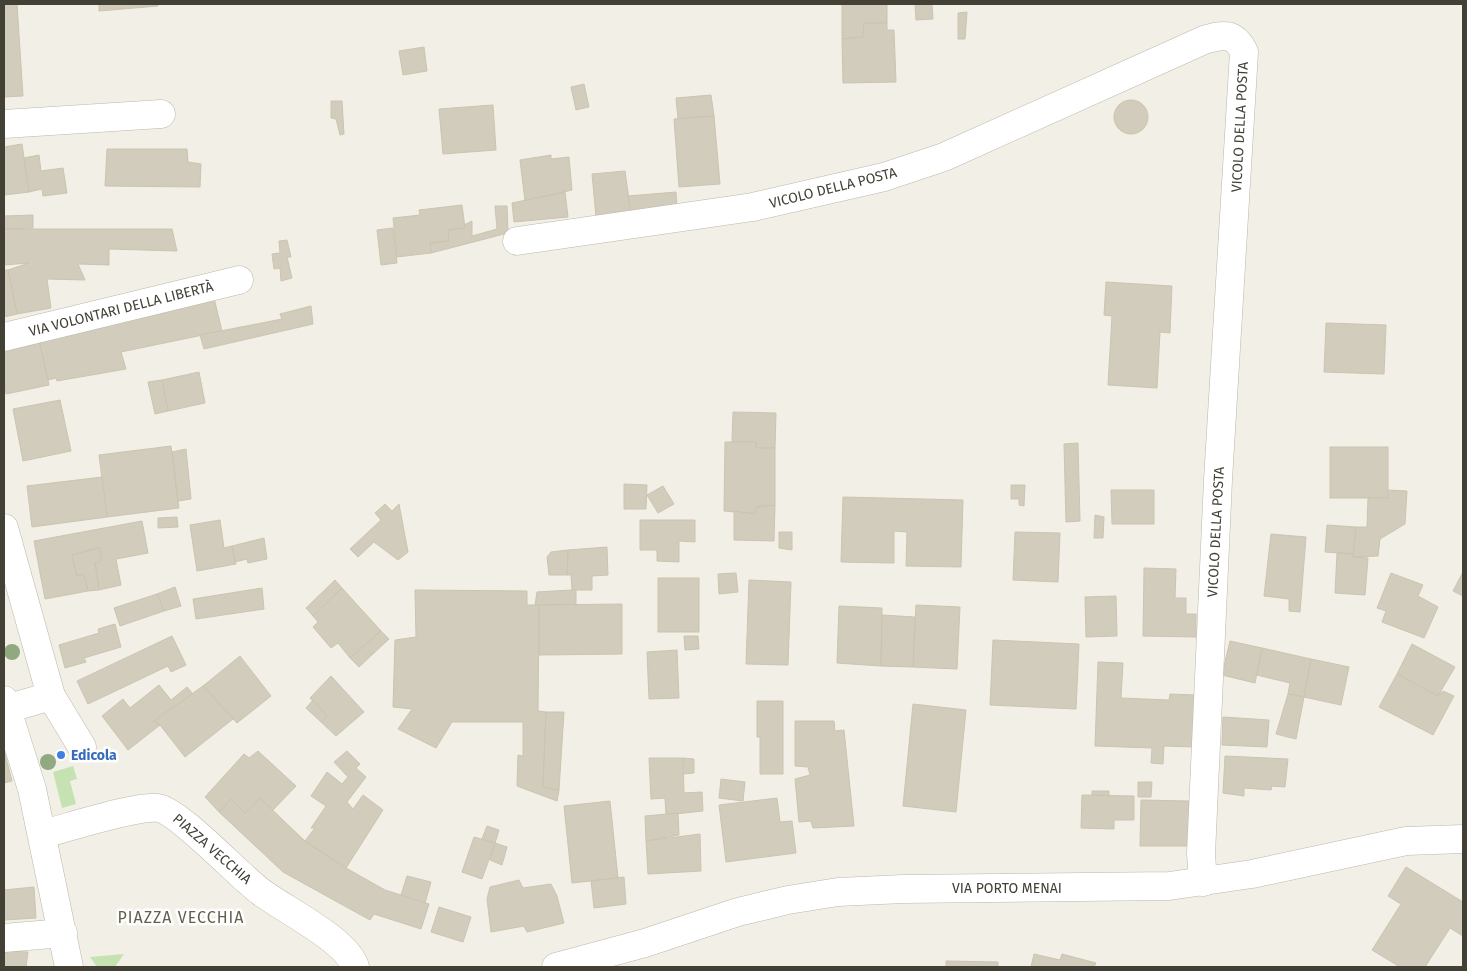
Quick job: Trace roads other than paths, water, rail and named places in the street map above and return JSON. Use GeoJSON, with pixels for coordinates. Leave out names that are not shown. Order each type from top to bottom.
{"type":"FeatureCollection","features":[{"type":"Feature","properties":{"kind":"street","name":"VICOLO DELLA POSTA"},"geometry":{"type":"LineString","coordinates":[[517,241],[753,207],[884,177],[944,157],[1204,40],[1220,35],[1239,41],[1244,52],[1218,480],[1202,854],[1203,882]]}},
{"type":"Feature","properties":{"kind":"street"},"geometry":{"type":"LineString","coordinates":[[4,124],[161,114]]}},
{"type":"Feature","properties":{"kind":"street","name":"VIA VOLONTARI DELLA LIBERTÀ"},"geometry":{"type":"LineString","coordinates":[[4,337],[239,280]]}},
{"type":"Feature","properties":{"kind":"street"},"geometry":{"type":"LineString","coordinates":[[4,528],[50,696],[82,747]]}},
{"type":"Feature","properties":{"kind":"street"},"geometry":{"type":"LineString","coordinates":[[50,696],[5,705],[32,789],[43,834],[69,967]]}},
{"type":"Feature","properties":{"kind":"street","name":"PIAZZA VECCHIA"},"geometry":{"type":"LineString","coordinates":[[43,834],[147,808],[159,808],[170,812],[261,892],[340,945],[352,959],[355,967]]}},
{"type":"Feature","properties":{"kind":"street","name":"VIA PORTO MENAI"},"geometry":{"type":"LineString","coordinates":[[556,967],[628,948],[738,912],[788,900],[838,892],[903,889],[1135,887],[1203,882],[1390,844],[1463,839]]}},
{"type":"Feature","properties":{"kind":"street"},"geometry":{"type":"LineString","coordinates":[[4,938],[63,933]]}},
{"type":"Feature","properties":{"kind":"place","name":"Edicola"},"geometry":{"type":"Point","coordinates":[61,755]}},
{"type":"Feature","properties":{"kind":"district","name":"PIAZZA VECCHIA"},"geometry":{"type":"Point","coordinates":[181,917]}}]}
